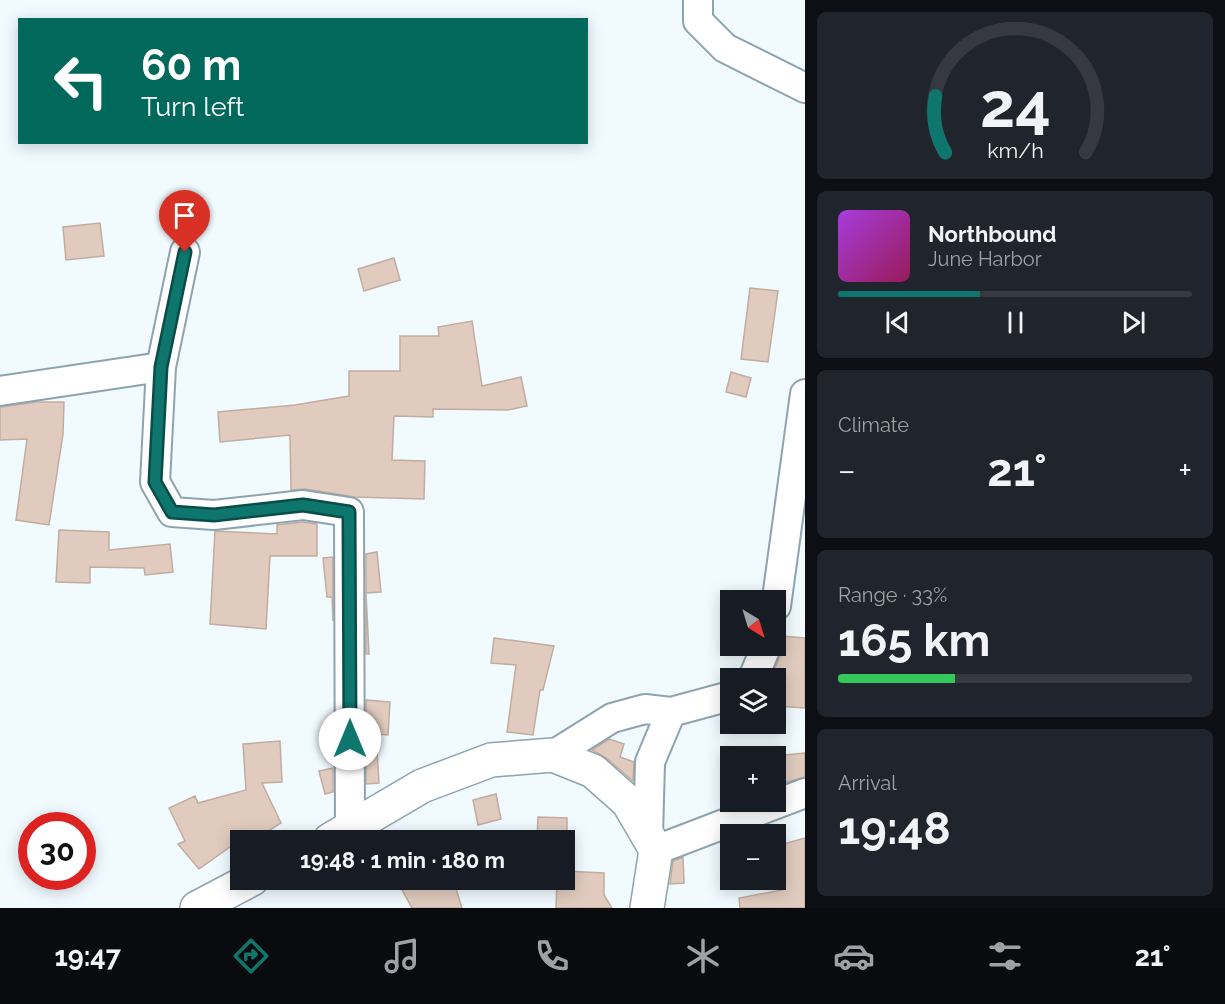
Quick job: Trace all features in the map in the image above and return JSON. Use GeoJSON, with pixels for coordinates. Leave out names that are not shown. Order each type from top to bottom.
{"type":"FeatureCollection","features":[{"type":"Feature","properties":{"kind":"main road"},"geometry":{"type":"LineString","coordinates":[[348,830],[422,786],[491,760],[553,755],[593,771],[628,802],[652,843],[647,908]]}},
{"type":"Feature","properties":{"kind":"main road"},"geometry":{"type":"LineString","coordinates":[[197,908],[231,890]]}},
{"type":"Feature","properties":{"kind":"street"},"geometry":{"type":"LineString","coordinates":[[698,0],[698,21],[725,48],[805,88]]}},
{"type":"Feature","properties":{"kind":"street"},"geometry":{"type":"LineString","coordinates":[[185,252],[161,367],[155,482],[172,512],[214,515],[303,505],[349,512],[340,830]]}},
{"type":"Feature","properties":{"kind":"street"},"geometry":{"type":"LineString","coordinates":[[0,392],[161,367]]}},
{"type":"Feature","properties":{"kind":"street"},"geometry":{"type":"LineString","coordinates":[[778,590],[805,394]]}},
{"type":"Feature","properties":{"kind":"street"},"geometry":{"type":"LineString","coordinates":[[553,755],[612,718],[645,709],[670,712],[720,699]]}},
{"type":"Feature","properties":{"kind":"street"},"geometry":{"type":"LineString","coordinates":[[670,712],[650,762],[652,843],[805,793]]}},
{"type":"Feature","properties":{"kind":"building"},"geometry":{"type":"Polygon","coordinates":[[[100,223],[104,256],[66,260],[63,227],[100,223]]]}},
{"type":"Feature","properties":{"kind":"building"},"geometry":{"type":"Polygon","coordinates":[[[394,258],[400,280],[364,291],[358,269],[394,258]]]}},
{"type":"Feature","properties":{"kind":"building"},"geometry":{"type":"Polygon","coordinates":[[[750,288],[778,291],[768,362],[741,359],[750,288]]]}},
{"type":"Feature","properties":{"kind":"building"},"geometry":{"type":"Polygon","coordinates":[[[472,321],[482,386],[521,377],[527,406],[508,410],[433,409],[433,417],[394,416],[392,460],[425,461],[424,499],[355,497],[305,489],[291,490],[290,435],[220,442],[218,412],[295,405],[349,396],[349,371],[400,371],[400,336],[439,336],[438,327],[472,321]]]}},
{"type":"Feature","properties":{"kind":"building"},"geometry":{"type":"Polygon","coordinates":[[[731,372],[751,378],[746,397],[726,392],[731,372]]]}},
{"type":"Feature","properties":{"kind":"building"},"geometry":{"type":"Polygon","coordinates":[[[36,402],[64,402],[63,434],[49,525],[16,520],[27,439],[0,440],[0,407],[36,402]]]}},
{"type":"Feature","properties":{"kind":"building"},"geometry":{"type":"Polygon","coordinates":[[[303,522],[317,524],[317,556],[270,556],[266,629],[210,624],[215,531],[277,534],[277,525],[303,522]]]}},
{"type":"Feature","properties":{"kind":"building"},"geometry":{"type":"Polygon","coordinates":[[[59,530],[109,532],[109,550],[170,544],[173,572],[145,575],[144,568],[90,567],[90,583],[56,582],[59,530]]]}},
{"type":"Feature","properties":{"kind":"building"},"geometry":{"type":"Polygon","coordinates":[[[377,552],[381,592],[366,593],[366,554],[377,552]]]}},
{"type":"Feature","properties":{"kind":"building"},"geometry":{"type":"Polygon","coordinates":[[[333,557],[333,621],[332,597],[327,597],[323,558],[333,557]]]}},
{"type":"Feature","properties":{"kind":"building"},"geometry":{"type":"Polygon","coordinates":[[[366,593],[369,654],[366,654],[366,593]]]}},
{"type":"Feature","properties":{"kind":"building"},"geometry":{"type":"Polygon","coordinates":[[[786,636],[805,638],[805,708],[786,707],[786,668],[775,668],[780,656],[786,656],[786,636]]]}},
{"type":"Feature","properties":{"kind":"building"},"geometry":{"type":"Polygon","coordinates":[[[494,638],[554,646],[543,690],[540,690],[533,735],[507,732],[516,665],[491,663],[494,638]]]}},
{"type":"Feature","properties":{"kind":"building"},"geometry":{"type":"Polygon","coordinates":[[[366,700],[390,702],[388,735],[376,734],[379,783],[366,784],[366,700]]]}},
{"type":"Feature","properties":{"kind":"building"},"geometry":{"type":"Polygon","coordinates":[[[609,739],[624,744],[620,757],[634,762],[633,781],[605,757],[592,750],[609,739]]]}},
{"type":"Feature","properties":{"kind":"building"},"geometry":{"type":"Polygon","coordinates":[[[280,741],[282,782],[262,783],[281,823],[270,830],[230,830],[230,847],[199,869],[178,844],[185,841],[169,808],[195,796],[198,803],[246,790],[243,744],[280,741]]]}},
{"type":"Feature","properties":{"kind":"building"},"geometry":{"type":"Polygon","coordinates":[[[805,753],[805,777],[786,782],[786,755],[805,753]]]}},
{"type":"Feature","properties":{"kind":"building"},"geometry":{"type":"Polygon","coordinates":[[[333,768],[333,792],[325,794],[319,771],[333,768]]]}},
{"type":"Feature","properties":{"kind":"building"},"geometry":{"type":"Polygon","coordinates":[[[496,794],[501,819],[478,825],[473,800],[496,794]]]}},
{"type":"Feature","properties":{"kind":"building"},"geometry":{"type":"Polygon","coordinates":[[[538,817],[567,818],[567,830],[537,830],[538,817]]]}},
{"type":"Feature","properties":{"kind":"building"},"geometry":{"type":"Polygon","coordinates":[[[805,838],[805,908],[740,908],[739,898],[786,890],[786,843],[805,838]]]}},
{"type":"Feature","properties":{"kind":"building"},"geometry":{"type":"Polygon","coordinates":[[[683,857],[684,883],[670,884],[673,861],[683,857]]]}},
{"type":"Feature","properties":{"kind":"building"},"geometry":{"type":"Polygon","coordinates":[[[575,872],[604,873],[604,895],[612,908],[556,908],[557,890],[575,890],[575,872]]]}},
{"type":"Feature","properties":{"kind":"building"},"geometry":{"type":"Polygon","coordinates":[[[402,890],[456,890],[462,908],[412,908],[402,890]]]}},
{"type":"Feature","properties":{"kind":"route"},"geometry":{"type":"LineString","coordinates":[[185,252],[161,367],[155,482],[172,512],[214,515],[303,505],[349,512],[350,739]]}}]}
